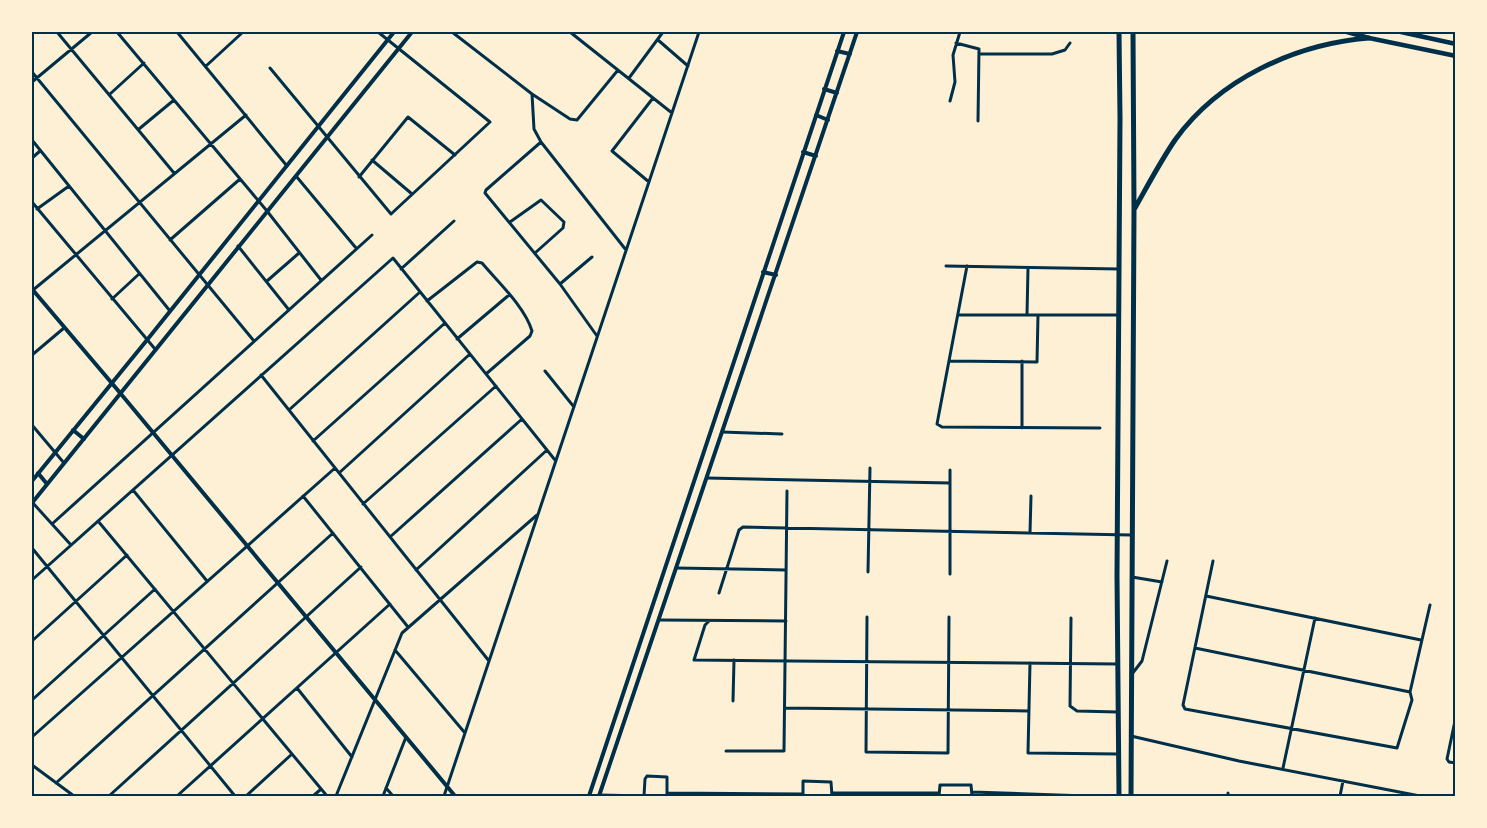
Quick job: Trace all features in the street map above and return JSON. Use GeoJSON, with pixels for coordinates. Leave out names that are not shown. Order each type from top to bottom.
{"type":"FeatureCollection","features":[{"type":"Feature","properties":{"kind":"main road"},"geometry":{"type":"LineString","coordinates":[[1119,32],[1119,796]]}},
{"type":"Feature","properties":{"kind":"main road"},"geometry":{"type":"LineString","coordinates":[[1131,796],[1133,32]]}},
{"type":"Feature","properties":{"kind":"main road"},"geometry":{"type":"LineString","coordinates":[[1347,32],[1455,56]]}},
{"type":"Feature","properties":{"kind":"main road"},"geometry":{"type":"LineString","coordinates":[[1401,32],[1455,44]]}},
{"type":"Feature","properties":{"kind":"main road"},"geometry":{"type":"LineString","coordinates":[[1134,209],[1176,139],[1203,109],[1228,89],[1259,68],[1290,55],[1324,44],[1369,38]]}},
{"type":"Feature","properties":{"kind":"main road"},"geometry":{"type":"LineString","coordinates":[[1120,118],[1134,118]]}},
{"type":"Feature","properties":{"kind":"main road"},"geometry":{"type":"LineString","coordinates":[[1119,284],[1133,284]]}},
{"type":"Feature","properties":{"kind":"street"},"geometry":{"type":"LineString","coordinates":[[57,32],[175,173]]}},
{"type":"Feature","properties":{"kind":"street"},"geometry":{"type":"LineString","coordinates":[[32,82],[92,32]]}},
{"type":"Feature","properties":{"kind":"street"},"geometry":{"type":"LineString","coordinates":[[117,32],[259,201],[321,280]]}},
{"type":"Feature","properties":{"kind":"street"},"geometry":{"type":"LineString","coordinates":[[177,32],[287,166]]}},
{"type":"Feature","properties":{"kind":"street"},"geometry":{"type":"LineString","coordinates":[[206,66],[238,33],[243,32]]}},
{"type":"Feature","properties":{"kind":"street"},"geometry":{"type":"LineString","coordinates":[[270,68],[391,214],[490,122],[378,32]]}},
{"type":"Feature","properties":{"kind":"street"},"geometry":{"type":"LineString","coordinates":[[32,481],[394,32]]}},
{"type":"Feature","properties":{"kind":"street"},"geometry":{"type":"LineString","coordinates":[[71,545],[32,502],[412,32]]}},
{"type":"Feature","properties":{"kind":"street"},"geometry":{"type":"LineString","coordinates":[[452,32],[532,94],[574,121],[618,70]]}},
{"type":"Feature","properties":{"kind":"street"},"geometry":{"type":"LineString","coordinates":[[570,32],[673,113]]}},
{"type":"Feature","properties":{"kind":"street"},"geometry":{"type":"LineString","coordinates":[[629,78],[663,32]]}},
{"type":"Feature","properties":{"kind":"street"},"geometry":{"type":"LineString","coordinates":[[444,796],[699,32]]}},
{"type":"Feature","properties":{"kind":"street"},"geometry":{"type":"LineString","coordinates":[[589,796],[844,32]]}},
{"type":"Feature","properties":{"kind":"street"},"geometry":{"type":"LineString","coordinates":[[857,32],[599,796],[645,796],[647,776],[667,777],[667,795],[803,795],[804,781],[831,782],[832,795],[939,795],[942,784],[970,784],[972,794],[1086,796]]}},
{"type":"Feature","properties":{"kind":"street"},"geometry":{"type":"LineString","coordinates":[[950,101],[955,82],[953,55],[960,32]]}},
{"type":"Feature","properties":{"kind":"street"},"geometry":{"type":"LineString","coordinates":[[658,40],[688,66]]}},
{"type":"Feature","properties":{"kind":"street"},"geometry":{"type":"LineString","coordinates":[[979,54],[1052,54],[1065,50],[1070,43]]}},
{"type":"Feature","properties":{"kind":"street"},"geometry":{"type":"LineString","coordinates":[[956,44],[979,49],[978,121]]}},
{"type":"Feature","properties":{"kind":"street"},"geometry":{"type":"LineString","coordinates":[[837,51],[850,54]]}},
{"type":"Feature","properties":{"kind":"street"},"geometry":{"type":"LineString","coordinates":[[110,94],[144,63]]}},
{"type":"Feature","properties":{"kind":"street"},"geometry":{"type":"LineString","coordinates":[[32,72],[254,341]]}},
{"type":"Feature","properties":{"kind":"street"},"geometry":{"type":"LineString","coordinates":[[824,89],[837,93]]}},
{"type":"Feature","properties":{"kind":"street"},"geometry":{"type":"LineString","coordinates":[[532,94],[534,129],[541,142],[626,250]]}},
{"type":"Feature","properties":{"kind":"street"},"geometry":{"type":"LineString","coordinates":[[649,182],[612,152],[653,98]]}},
{"type":"Feature","properties":{"kind":"street"},"geometry":{"type":"LineString","coordinates":[[139,129],[174,100]]}},
{"type":"Feature","properties":{"kind":"street"},"geometry":{"type":"LineString","coordinates":[[246,115],[32,290],[455,796]]}},
{"type":"Feature","properties":{"kind":"street"},"geometry":{"type":"LineString","coordinates":[[816,115],[828,120]]}},
{"type":"Feature","properties":{"kind":"street"},"geometry":{"type":"LineString","coordinates":[[359,177],[408,117],[455,155]]}},
{"type":"Feature","properties":{"kind":"street"},"geometry":{"type":"LineString","coordinates":[[32,140],[170,311]]}},
{"type":"Feature","properties":{"kind":"street"},"geometry":{"type":"LineString","coordinates":[[541,142],[485,192],[560,284],[597,336]]}},
{"type":"Feature","properties":{"kind":"street"},"geometry":{"type":"LineString","coordinates":[[32,158],[40,151]]}},
{"type":"Feature","properties":{"kind":"street"},"geometry":{"type":"LineString","coordinates":[[803,152],[816,156]]}},
{"type":"Feature","properties":{"kind":"street"},"geometry":{"type":"LineString","coordinates":[[372,160],[412,194]]}},
{"type":"Feature","properties":{"kind":"street"},"geometry":{"type":"LineString","coordinates":[[296,176],[356,249]]}},
{"type":"Feature","properties":{"kind":"street"},"geometry":{"type":"LineString","coordinates":[[170,240],[240,179]]}},
{"type":"Feature","properties":{"kind":"street"},"geometry":{"type":"LineString","coordinates":[[37,209],[69,186]]}},
{"type":"Feature","properties":{"kind":"street"},"geometry":{"type":"LineString","coordinates":[[510,222],[541,200],[564,222],[563,228],[535,253]]}},
{"type":"Feature","properties":{"kind":"street"},"geometry":{"type":"LineString","coordinates":[[32,202],[155,349]]}},
{"type":"Feature","properties":{"kind":"street"},"geometry":{"type":"LineString","coordinates":[[401,269],[454,221]]}},
{"type":"Feature","properties":{"kind":"street"},"geometry":{"type":"LineString","coordinates":[[52,524],[372,235]]}},
{"type":"Feature","properties":{"kind":"street"},"geometry":{"type":"LineString","coordinates":[[238,246],[289,310]]}},
{"type":"Feature","properties":{"kind":"street"},"geometry":{"type":"LineString","coordinates":[[267,282],[299,253]]}},
{"type":"Feature","properties":{"kind":"street"},"geometry":{"type":"LineString","coordinates":[[560,284],[591,257]]}},
{"type":"Feature","properties":{"kind":"street"},"geometry":{"type":"LineString","coordinates":[[32,580],[393,258],[555,460]]}},
{"type":"Feature","properties":{"kind":"street"},"geometry":{"type":"LineString","coordinates":[[427,301],[477,262],[482,263],[510,295],[530,324],[532,331],[530,336],[486,374]]}},
{"type":"Feature","properties":{"kind":"street"},"geometry":{"type":"LineString","coordinates":[[946,266],[1119,269]]}},
{"type":"Feature","properties":{"kind":"street"},"geometry":{"type":"LineString","coordinates":[[967,266],[938,424],[942,427],[1100,428]]}},
{"type":"Feature","properties":{"kind":"street"},"geometry":{"type":"LineString","coordinates":[[1027,315],[1028,268]]}},
{"type":"Feature","properties":{"kind":"street"},"geometry":{"type":"LineString","coordinates":[[763,272],[776,275]]}},
{"type":"Feature","properties":{"kind":"street"},"geometry":{"type":"LineString","coordinates":[[112,299],[139,274]]}},
{"type":"Feature","properties":{"kind":"street"},"geometry":{"type":"LineString","coordinates":[[289,410],[420,292]]}},
{"type":"Feature","properties":{"kind":"street"},"geometry":{"type":"LineString","coordinates":[[458,339],[510,295]]}},
{"type":"Feature","properties":{"kind":"street"},"geometry":{"type":"LineString","coordinates":[[958,315],[1118,315]]}},
{"type":"Feature","properties":{"kind":"street"},"geometry":{"type":"LineString","coordinates":[[949,361],[1037,362],[1038,315]]}},
{"type":"Feature","properties":{"kind":"street"},"geometry":{"type":"LineString","coordinates":[[313,441],[445,323]]}},
{"type":"Feature","properties":{"kind":"street"},"geometry":{"type":"LineString","coordinates":[[32,355],[64,328]]}},
{"type":"Feature","properties":{"kind":"street"},"geometry":{"type":"LineString","coordinates":[[339,473],[470,354]]}},
{"type":"Feature","properties":{"kind":"street"},"geometry":{"type":"LineString","coordinates":[[1022,361],[1022,428]]}},
{"type":"Feature","properties":{"kind":"street"},"geometry":{"type":"LineString","coordinates":[[545,371],[574,407]]}},
{"type":"Feature","properties":{"kind":"street"},"geometry":{"type":"LineString","coordinates":[[261,375],[489,661]]}},
{"type":"Feature","properties":{"kind":"street"},"geometry":{"type":"LineString","coordinates":[[363,504],[496,386]]}},
{"type":"Feature","properties":{"kind":"street"},"geometry":{"type":"LineString","coordinates":[[726,388],[736,391]]}},
{"type":"Feature","properties":{"kind":"street"},"geometry":{"type":"LineString","coordinates":[[390,537],[522,419]]}},
{"type":"Feature","properties":{"kind":"street"},"geometry":{"type":"LineString","coordinates":[[32,425],[64,463]]}},
{"type":"Feature","properties":{"kind":"street"},"geometry":{"type":"LineString","coordinates":[[73,430],[84,439]]}},
{"type":"Feature","properties":{"kind":"street"},"geometry":{"type":"LineString","coordinates":[[722,432],[782,434]]}},
{"type":"Feature","properties":{"kind":"street"},"geometry":{"type":"LineString","coordinates":[[416,570],[547,450]]}},
{"type":"Feature","properties":{"kind":"street"},"geometry":{"type":"LineString","coordinates":[[32,737],[335,468]]}},
{"type":"Feature","properties":{"kind":"street"},"geometry":{"type":"LineString","coordinates":[[868,572],[870,468]]}},
{"type":"Feature","properties":{"kind":"street"},"geometry":{"type":"LineString","coordinates":[[950,470],[950,574]]}},
{"type":"Feature","properties":{"kind":"street"},"geometry":{"type":"LineString","coordinates":[[38,473],[47,483]]}},
{"type":"Feature","properties":{"kind":"street"},"geometry":{"type":"LineString","coordinates":[[707,478],[950,483]]}},
{"type":"Feature","properties":{"kind":"street"},"geometry":{"type":"LineString","coordinates":[[133,490],[207,581]]}},
{"type":"Feature","properties":{"kind":"street"},"geometry":{"type":"LineString","coordinates":[[726,751],[784,751],[788,491]]}},
{"type":"Feature","properties":{"kind":"street"},"geometry":{"type":"LineString","coordinates":[[303,496],[408,627]]}},
{"type":"Feature","properties":{"kind":"street"},"geometry":{"type":"LineString","coordinates":[[1030,533],[1031,496]]}},
{"type":"Feature","properties":{"kind":"street"},"geometry":{"type":"LineString","coordinates":[[336,796],[402,633],[538,514]]}},
{"type":"Feature","properties":{"kind":"street"},"geometry":{"type":"LineString","coordinates":[[98,520],[327,796]]}},
{"type":"Feature","properties":{"kind":"street"},"geometry":{"type":"LineString","coordinates":[[719,593],[741,528],[1131,535]]}},
{"type":"Feature","properties":{"kind":"street"},"geometry":{"type":"LineString","coordinates":[[56,783],[333,533]]}},
{"type":"Feature","properties":{"kind":"street"},"geometry":{"type":"LineString","coordinates":[[32,548],[235,796]]}},
{"type":"Feature","properties":{"kind":"street"},"geometry":{"type":"LineString","coordinates":[[32,641],[127,555]]}},
{"type":"Feature","properties":{"kind":"street"},"geometry":{"type":"LineString","coordinates":[[1131,675],[1142,661],[1167,561]]}},
{"type":"Feature","properties":{"kind":"street"},"geometry":{"type":"LineString","coordinates":[[1213,561],[1183,707],[1185,709],[1398,748],[1412,700],[1410,692],[1430,605]]}},
{"type":"Feature","properties":{"kind":"street"},"geometry":{"type":"LineString","coordinates":[[110,796],[361,567]]}},
{"type":"Feature","properties":{"kind":"street"},"geometry":{"type":"LineString","coordinates":[[676,568],[786,570]]}},
{"type":"Feature","properties":{"kind":"street"},"geometry":{"type":"LineString","coordinates":[[1131,577],[1162,582]]}},
{"type":"Feature","properties":{"kind":"street"},"geometry":{"type":"LineString","coordinates":[[32,700],[155,589]]}},
{"type":"Feature","properties":{"kind":"street"},"geometry":{"type":"LineString","coordinates":[[1206,596],[1421,640]]}},
{"type":"Feature","properties":{"kind":"street"},"geometry":{"type":"LineString","coordinates":[[177,796],[390,604]]}},
{"type":"Feature","properties":{"kind":"street"},"geometry":{"type":"LineString","coordinates":[[867,617],[866,752],[948,753],[949,617]]}},
{"type":"Feature","properties":{"kind":"street"},"geometry":{"type":"LineString","coordinates":[[1071,618],[1070,706],[1077,711],[1118,712]]}},
{"type":"Feature","properties":{"kind":"street"},"geometry":{"type":"LineString","coordinates":[[1282,769],[1315,618]]}},
{"type":"Feature","properties":{"kind":"street"},"geometry":{"type":"LineString","coordinates":[[658,620],[786,621]]}},
{"type":"Feature","properties":{"kind":"street"},"geometry":{"type":"LineString","coordinates":[[709,621],[705,625],[694,660],[1118,664]]}},
{"type":"Feature","properties":{"kind":"street"},"geometry":{"type":"LineString","coordinates":[[644,635],[652,639]]}},
{"type":"Feature","properties":{"kind":"street"},"geometry":{"type":"LineString","coordinates":[[1196,648],[1410,692]]}},
{"type":"Feature","properties":{"kind":"street"},"geometry":{"type":"LineString","coordinates":[[394,650],[465,733]]}},
{"type":"Feature","properties":{"kind":"street"},"geometry":{"type":"LineString","coordinates":[[733,701],[734,660]]}},
{"type":"Feature","properties":{"kind":"street"},"geometry":{"type":"LineString","coordinates":[[1030,663],[1028,753],[1119,754]]}},
{"type":"Feature","properties":{"kind":"street"},"geometry":{"type":"LineString","coordinates":[[297,688],[352,757]]}},
{"type":"Feature","properties":{"kind":"street"},"geometry":{"type":"LineString","coordinates":[[785,708],[1029,711]]}},
{"type":"Feature","properties":{"kind":"street"},"geometry":{"type":"LineString","coordinates":[[1455,716],[1447,761],[1455,763]]}},
{"type":"Feature","properties":{"kind":"street"},"geometry":{"type":"LineString","coordinates":[[1131,736],[1420,796]]}},
{"type":"Feature","properties":{"kind":"street"},"geometry":{"type":"LineString","coordinates":[[383,796],[406,737]]}},
{"type":"Feature","properties":{"kind":"street"},"geometry":{"type":"LineString","coordinates":[[246,796],[292,754]]}},
{"type":"Feature","properties":{"kind":"street"},"geometry":{"type":"LineString","coordinates":[[32,765],[74,796]]}},
{"type":"Feature","properties":{"kind":"street"},"geometry":{"type":"LineString","coordinates":[[1340,796],[1343,781]]}},
{"type":"Feature","properties":{"kind":"street"},"geometry":{"type":"LineString","coordinates":[[386,788],[393,796]]}},
{"type":"Feature","properties":{"kind":"street"},"geometry":{"type":"LineString","coordinates":[[313,796],[321,789]]}}]}
